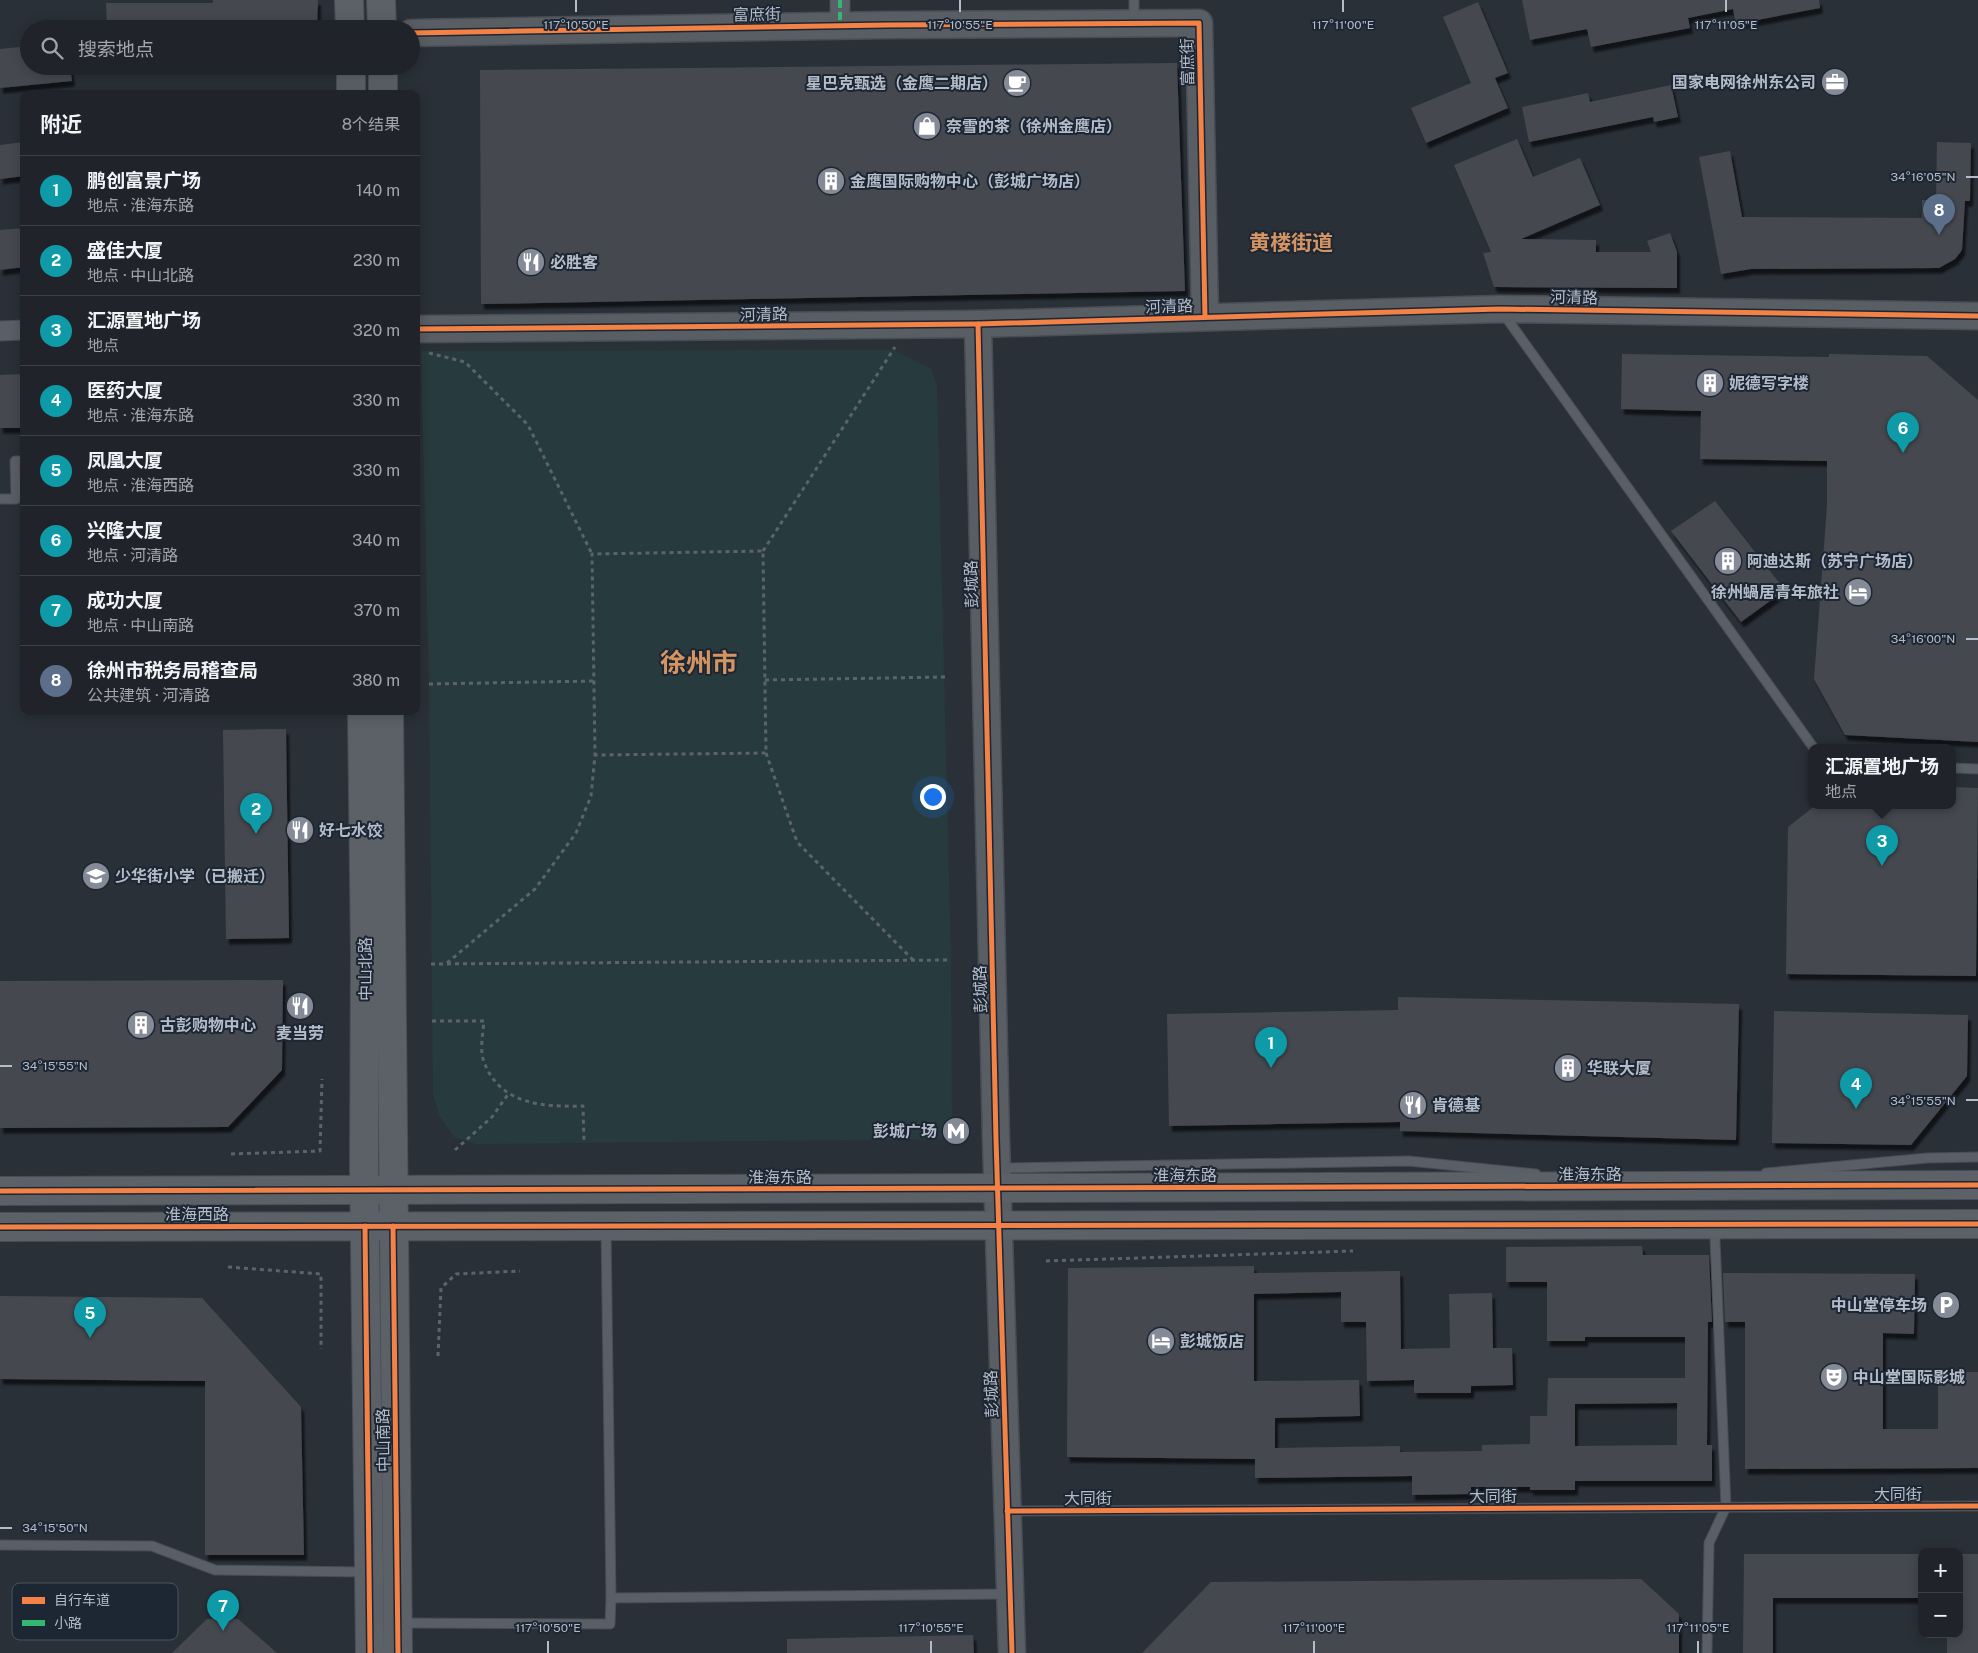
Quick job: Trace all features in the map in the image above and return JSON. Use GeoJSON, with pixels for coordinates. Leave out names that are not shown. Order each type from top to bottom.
{"type":"FeatureCollection","features":[{"type":"Feature","properties":{"kind":"main road"},"geometry":{"type":"LineString","coordinates":[[349,0],[350,20]]}},
{"type":"Feature","properties":{"kind":"main road"},"geometry":{"type":"LineString","coordinates":[[382,0],[382,20]]}},
{"type":"Feature","properties":{"kind":"main road"},"geometry":{"type":"LineString","coordinates":[[351,75],[352,90]]}},
{"type":"Feature","properties":{"kind":"main road"},"geometry":{"type":"LineString","coordinates":[[383,75],[383,90]]}},
{"type":"Feature","properties":{"kind":"main road","name":"中山北路"},"geometry":{"type":"LineString","coordinates":[[362,715],[365,954],[365,1226]]}},
{"type":"Feature","properties":{"kind":"main road","name":"中山北路"},"geometry":{"type":"LineString","coordinates":[[389,715],[394,1226]]}},
{"type":"Feature","properties":{"kind":"main road","name":"淮海东路"},"geometry":{"type":"LineString","coordinates":[[393,1190],[997,1178],[1978,1185]]}},
{"type":"Feature","properties":{"kind":"main road","name":"淮海西路"},"geometry":{"type":"LineString","coordinates":[[0,1191],[393,1190]]}},
{"type":"Feature","properties":{"kind":"main road"},"geometry":{"type":"LineString","coordinates":[[394,1226],[1978,1224]]}},
{"type":"Feature","properties":{"kind":"main road","name":"中山南路"},"geometry":{"type":"LineString","coordinates":[[365,1226],[370,1653]]}},
{"type":"Feature","properties":{"kind":"main road","name":"淮海西路"},"geometry":{"type":"LineString","coordinates":[[0,1227],[394,1226]]}},
{"type":"Feature","properties":{"kind":"main road","name":"中山南路"},"geometry":{"type":"LineString","coordinates":[[394,1226],[398,1653]]}},
{"type":"Feature","properties":{"kind":"street","name":"富庶街"},"geometry":{"type":"LineString","coordinates":[[420,33],[840,13],[1199,23],[1205,317]]}},
{"type":"Feature","properties":{"kind":"street","name":"河清路"},"geometry":{"type":"LineString","coordinates":[[420,336],[978,324],[1500,308],[1978,316]]}},
{"type":"Feature","properties":{"kind":"street","name":"彭城路"},"geometry":{"type":"LineString","coordinates":[[978,324],[996,1139],[1012,1653]]}},
{"type":"Feature","properties":{"kind":"street"},"geometry":{"type":"LineString","coordinates":[[0,331],[20,330]]}},
{"type":"Feature","properties":{"kind":"lane"},"geometry":{"type":"LineString","coordinates":[[1134,0],[1134,19]]}},
{"type":"Feature","properties":{"kind":"lane"},"geometry":{"type":"LineString","coordinates":[[1500,308],[1811,744]]}},
{"type":"Feature","properties":{"kind":"lane"},"geometry":{"type":"LineString","coordinates":[[0,499],[16,499],[16,461],[20,461]]}},
{"type":"Feature","properties":{"kind":"lane"},"geometry":{"type":"LineString","coordinates":[[1956,768],[1978,769]]}},
{"type":"Feature","properties":{"kind":"lane"},"geometry":{"type":"LineString","coordinates":[[1757,1174],[1927,1158],[1978,1158]]}},
{"type":"Feature","properties":{"kind":"lane"},"geometry":{"type":"LineString","coordinates":[[997,1178],[1408,1161],[1550,1175]]}},
{"type":"Feature","properties":{"kind":"lane"},"geometry":{"type":"LineString","coordinates":[[1707,1653],[1709,1543],[1726,1507],[1715,1239],[1721,1224]]}},
{"type":"Feature","properties":{"kind":"lane"},"geometry":{"type":"LineString","coordinates":[[398,1623],[610,1624],[606,1226]]}},
{"type":"Feature","properties":{"kind":"lane","name":"大同街"},"geometry":{"type":"LineString","coordinates":[[1007,1511],[1978,1506]]}},
{"type":"Feature","properties":{"kind":"lane"},"geometry":{"type":"LineString","coordinates":[[0,1545],[152,1546],[215,1570],[369,1572]]}},
{"type":"Feature","properties":{"kind":"lane"},"geometry":{"type":"LineString","coordinates":[[611,1598],[1010,1594]]}},
{"type":"Feature","properties":{"kind":"path"},"geometry":{"type":"LineString","coordinates":[[901,325],[899,340],[763,551],[766,753],[797,842],[913,960]]}},
{"type":"Feature","properties":{"kind":"path"},"geometry":{"type":"LineString","coordinates":[[420,337],[465,362],[528,425],[592,554],[595,755],[591,796],[576,833],[535,889],[447,963]]}},
{"type":"Feature","properties":{"kind":"path"},"geometry":{"type":"LineString","coordinates":[[592,554],[763,551]]}},
{"type":"Feature","properties":{"kind":"path"},"geometry":{"type":"LineString","coordinates":[[765,680],[945,677]]}},
{"type":"Feature","properties":{"kind":"path"},"geometry":{"type":"LineString","coordinates":[[429,684],[594,681]]}},
{"type":"Feature","properties":{"kind":"path"},"geometry":{"type":"LineString","coordinates":[[595,755],[766,753]]}},
{"type":"Feature","properties":{"kind":"path"},"geometry":{"type":"LineString","coordinates":[[431,964],[951,960]]}},
{"type":"Feature","properties":{"kind":"path"},"geometry":{"type":"LineString","coordinates":[[432,1021],[484,1021],[482,1058],[490,1075],[505,1091],[526,1102],[560,1106],[584,1106],[584,1144]]}},
{"type":"Feature","properties":{"kind":"path"},"geometry":{"type":"LineString","coordinates":[[231,1154],[320,1151],[322,1079]]}},
{"type":"Feature","properties":{"kind":"path"},"geometry":{"type":"LineString","coordinates":[[455,1150],[492,1117],[509,1093]]}},
{"type":"Feature","properties":{"kind":"path"},"geometry":{"type":"LineString","coordinates":[[228,1267],[321,1274],[321,1349]]}},
{"type":"Feature","properties":{"kind":"path"},"geometry":{"type":"LineString","coordinates":[[438,1356],[441,1288],[456,1274],[520,1271]]}},
{"type":"Feature","properties":{"kind":"green space","name":"彭城广场"},"geometry":{"type":"Polygon","coordinates":[[[893,350],[931,369],[937,386],[951,960],[952,1120],[941,1139],[476,1144],[454,1137],[439,1115],[433,1094],[429,684],[421,351],[893,350]]]}},
{"type":"Feature","properties":{"kind":"building"},"geometry":{"type":"Polygon","coordinates":[[[213,0],[318,0],[317,20],[107,20],[106,3],[213,3],[213,0]]]}},
{"type":"Feature","properties":{"kind":"building"},"geometry":{"type":"Polygon","coordinates":[[[1522,0],[1819,0],[1820,8],[1736,24],[1733,9],[1688,18],[1690,28],[1591,47],[1587,29],[1530,40],[1522,0]]]}},
{"type":"Feature","properties":{"kind":"building"},"geometry":{"type":"Polygon","coordinates":[[[1478,2],[1508,73],[1495,78],[1508,108],[1426,143],[1411,108],[1471,83],[1443,17],[1478,2]]]}},
{"type":"Feature","properties":{"kind":"building"},"geometry":{"type":"Polygon","coordinates":[[[20,47],[20,75],[71,75],[72,81],[0,88],[0,49],[20,47]]]}},
{"type":"Feature","properties":{"kind":"building","name":"金鹰国际购物中心（彭城广场店）"},"geometry":{"type":"Polygon","coordinates":[[[1177,63],[1185,291],[481,304],[480,70],[1177,63]]]}},
{"type":"Feature","properties":{"kind":"building"},"geometry":{"type":"Polygon","coordinates":[[[1671,85],[1678,117],[1654,122],[1653,117],[1529,142],[1522,107],[1588,93],[1590,102],[1671,85]]]}},
{"type":"Feature","properties":{"kind":"building"},"geometry":{"type":"Polygon","coordinates":[[[1517,139],[1533,177],[1580,158],[1600,205],[1521,239],[1596,240],[1596,252],[1651,252],[1647,241],[1670,233],[1677,252],[1677,288],[1494,287],[1483,253],[1491,252],[1454,165],[1517,139]]]}},
{"type":"Feature","properties":{"kind":"building"},"geometry":{"type":"Polygon","coordinates":[[[20,142],[20,176],[0,179],[0,145],[20,142]]]}},
{"type":"Feature","properties":{"kind":"building"},"geometry":{"type":"Polygon","coordinates":[[[1937,142],[1971,143],[1970,201],[1965,201],[1962,250],[1955,259],[1939,268],[1751,269],[1721,274],[1699,157],[1730,151],[1742,217],[1922,218],[1922,200],[1936,200],[1937,142]]]}},
{"type":"Feature","properties":{"kind":"building"},"geometry":{"type":"Polygon","coordinates":[[[20,228],[20,268],[0,270],[0,230],[20,228]]]}},
{"type":"Feature","properties":{"kind":"building"},"geometry":{"type":"Polygon","coordinates":[[[1622,354],[1829,357],[1829,354],[1927,356],[1978,400],[1978,742],[1845,735],[1814,679],[1827,506],[1827,461],[1700,459],[1701,411],[1621,409],[1622,354]]]}},
{"type":"Feature","properties":{"kind":"building"},"geometry":{"type":"Polygon","coordinates":[[[20,374],[20,428],[0,428],[0,375],[20,374]]]}},
{"type":"Feature","properties":{"kind":"building","name":"阿迪达斯（苏宁广场店）"},"geometry":{"type":"Polygon","coordinates":[[[1715,501],[1785,590],[1741,622],[1671,531],[1715,501]]]}},
{"type":"Feature","properties":{"kind":"building"},"geometry":{"type":"Polygon","coordinates":[[[286,729],[289,938],[226,939],[223,730],[286,729]]]}},
{"type":"Feature","properties":{"kind":"building"},"geometry":{"type":"Polygon","coordinates":[[[1956,787],[1978,788],[1976,976],[1786,974],[1788,827],[1811,809],[1956,809],[1956,787]]]}},
{"type":"Feature","properties":{"kind":"building","name":"古彭购物中心"},"geometry":{"type":"Polygon","coordinates":[[[283,980],[282,1070],[228,1127],[0,1128],[0,981],[283,980]]]}},
{"type":"Feature","properties":{"kind":"building","name":"华联大厦"},"geometry":{"type":"Polygon","coordinates":[[[1398,997],[1739,1004],[1736,1140],[1400,1131],[1400,1122],[1169,1126],[1167,1014],[1398,1010],[1398,997]]]}},
{"type":"Feature","properties":{"kind":"building"},"geometry":{"type":"Polygon","coordinates":[[[1774,1011],[1968,1015],[1967,1076],[1911,1145],[1772,1143],[1774,1011]]]}},
{"type":"Feature","properties":{"kind":"building"},"geometry":{"type":"Polygon","coordinates":[[[1642,1246],[1643,1255],[1709,1255],[1712,1322],[1708,1322],[1707,1445],[1712,1445],[1712,1481],[1575,1481],[1575,1490],[1530,1490],[1530,1487],[1471,1487],[1471,1494],[1412,1495],[1412,1476],[1255,1478],[1255,1459],[1067,1457],[1068,1268],[1254,1266],[1254,1273],[1400,1271],[1401,1349],[1450,1348],[1449,1294],[1492,1293],[1493,1348],[1512,1348],[1513,1385],[1471,1386],[1471,1393],[1414,1393],[1414,1380],[1367,1381],[1366,1322],[1341,1322],[1341,1292],[1254,1294],[1254,1381],[1359,1380],[1360,1416],[1275,1418],[1275,1448],[1400,1446],[1400,1452],[1482,1451],[1482,1445],[1530,1444],[1530,1416],[1547,1416],[1548,1378],[1685,1378],[1685,1337],[1585,1337],[1585,1341],[1547,1341],[1547,1282],[1506,1282],[1506,1247],[1642,1246]],[[1677,1403],[1575,1404],[1575,1446],[1677,1445],[1677,1403]]]}},
{"type":"Feature","properties":{"kind":"building"},"geometry":{"type":"Polygon","coordinates":[[[1723,1273],[1915,1274],[1914,1334],[1883,1333],[1883,1429],[1938,1429],[1938,1372],[1978,1372],[1978,1468],[1745,1469],[1745,1322],[1725,1322],[1723,1273]]]}},
{"type":"Feature","properties":{"kind":"building"},"geometry":{"type":"Polygon","coordinates":[[[0,1296],[202,1298],[301,1407],[304,1555],[205,1555],[205,1381],[0,1379],[0,1296]]]}},
{"type":"Feature","properties":{"kind":"building"},"geometry":{"type":"Polygon","coordinates":[[[1744,1554],[1918,1554],[1918,1598],[1773,1598],[1773,1653],[1743,1653],[1744,1554]]]}},
{"type":"Feature","properties":{"kind":"building"},"geometry":{"type":"Polygon","coordinates":[[[1963,1554],[1978,1554],[1978,1653],[1947,1653],[1947,1638],[1963,1638],[1963,1554]]]}},
{"type":"Feature","properties":{"kind":"building"},"geometry":{"type":"Polygon","coordinates":[[[1641,1579],[1679,1614],[1679,1653],[1142,1653],[1211,1582],[1641,1579]]]}},
{"type":"Feature","properties":{"kind":"building"},"geometry":{"type":"Polygon","coordinates":[[[207,1619],[238,1619],[277,1653],[172,1653],[207,1619]]]}},
{"type":"Feature","properties":{"kind":"building"},"geometry":{"type":"Polygon","coordinates":[[[973,1635],[974,1653],[787,1653],[787,1639],[973,1635]]]}},
{"type":"Feature","properties":{"kind":"marked path"},"geometry":{"type":"LineString","coordinates":[[840,0],[840,25]]}},
{"type":"Feature","properties":{"kind":"cycle path"},"geometry":{"type":"LineString","coordinates":[[420,33],[887,25],[1199,23],[1205,317]]}},
{"type":"Feature","properties":{"kind":"cycle path"},"geometry":{"type":"LineString","coordinates":[[420,329],[978,324],[1500,309],[1978,316]]}},
{"type":"Feature","properties":{"kind":"cycle path"},"geometry":{"type":"LineString","coordinates":[[978,324],[996,1139],[1012,1653]]}},
{"type":"Feature","properties":{"kind":"cycle path"},"geometry":{"type":"LineString","coordinates":[[0,1191],[1978,1185]]}},
{"type":"Feature","properties":{"kind":"cycle path"},"geometry":{"type":"LineString","coordinates":[[0,1227],[1978,1224]]}},
{"type":"Feature","properties":{"kind":"cycle path"},"geometry":{"type":"LineString","coordinates":[[365,1226],[370,1653]]}},
{"type":"Feature","properties":{"kind":"cycle path"},"geometry":{"type":"LineString","coordinates":[[393,1226],[398,1653]]}},
{"type":"Feature","properties":{"kind":"cycle path"},"geometry":{"type":"LineString","coordinates":[[1007,1511],[1978,1506]]}},
{"type":"Feature","properties":{"kind":"place","name":"国家电网徐州东公司"},"geometry":{"type":"Point","coordinates":[1835,82]}},
{"type":"Feature","properties":{"kind":"place","name":"星巴克甄选（金鹰二期店）"},"geometry":{"type":"Point","coordinates":[1017,83]}},
{"type":"Feature","properties":{"kind":"place","name":"奈雪的茶（徐州金鹰店）"},"geometry":{"type":"Point","coordinates":[927,126]}},
{"type":"Feature","properties":{"kind":"place","name":"金鹰国际购物中心（彭城广场店）"},"geometry":{"type":"Point","coordinates":[831,181]}},
{"type":"Feature","properties":{"kind":"place","name":"徐州市税务局稽查局"},"geometry":{"type":"Point","coordinates":[1939,235]}},
{"type":"Feature","properties":{"kind":"place","name":"必胜客"},"geometry":{"type":"Point","coordinates":[531,262]}},
{"type":"Feature","properties":{"kind":"place","name":"妮德写字楼"},"geometry":{"type":"Point","coordinates":[1710,383]}},
{"type":"Feature","properties":{"kind":"place","name":"兴隆大厦"},"geometry":{"type":"Point","coordinates":[1903,453]}},
{"type":"Feature","properties":{"kind":"place","name":"阿迪达斯（苏宁广场店）"},"geometry":{"type":"Point","coordinates":[1728,561]}},
{"type":"Feature","properties":{"kind":"place","name":"徐州蝸居青年旅社"},"geometry":{"type":"Point","coordinates":[1858,592]}},
{"type":"Feature","properties":{"kind":"place","name":"好七水饺"},"geometry":{"type":"Point","coordinates":[300,830]}},
{"type":"Feature","properties":{"kind":"place","name":"盛佳大厦"},"geometry":{"type":"Point","coordinates":[256,834]}},
{"type":"Feature","properties":{"kind":"place","name":"汇源置地广场"},"geometry":{"type":"Point","coordinates":[1882,866]}},
{"type":"Feature","properties":{"kind":"place","name":"少华街小学（已搬迁）"},"geometry":{"type":"Point","coordinates":[96,876]}},
{"type":"Feature","properties":{"kind":"place","name":"麦当劳"},"geometry":{"type":"Point","coordinates":[300,1006]}},
{"type":"Feature","properties":{"kind":"place","name":"古彭购物中心"},"geometry":{"type":"Point","coordinates":[141,1025]}},
{"type":"Feature","properties":{"kind":"place","name":"鹏创富景广场"},"geometry":{"type":"Point","coordinates":[1271,1068]}},
{"type":"Feature","properties":{"kind":"place","name":"华联大厦"},"geometry":{"type":"Point","coordinates":[1568,1068]}},
{"type":"Feature","properties":{"kind":"place","name":"肯德基"},"geometry":{"type":"Point","coordinates":[1413,1105]}},
{"type":"Feature","properties":{"kind":"place","name":"医药大厦"},"geometry":{"type":"Point","coordinates":[1856,1109]}},
{"type":"Feature","properties":{"kind":"place","name":"彭城广场"},"geometry":{"type":"Point","coordinates":[956,1131]}},
{"type":"Feature","properties":{"kind":"place","name":"中山堂停车场"},"geometry":{"type":"Point","coordinates":[1946,1305]}},
{"type":"Feature","properties":{"kind":"place","name":"凤凰大厦"},"geometry":{"type":"Point","coordinates":[90,1338]}},
{"type":"Feature","properties":{"kind":"place","name":"彭城饭店"},"geometry":{"type":"Point","coordinates":[1161,1341]}},
{"type":"Feature","properties":{"kind":"place","name":"中山堂国际影城"},"geometry":{"type":"Point","coordinates":[1834,1377]}},
{"type":"Feature","properties":{"kind":"place","name":"成功大厦"},"geometry":{"type":"Point","coordinates":[223,1631]}},
{"type":"Feature","properties":{"kind":"district","name":"黄楼街道"},"geometry":{"type":"Point","coordinates":[1291,243]}},
{"type":"Feature","properties":{"kind":"district","name":"徐州市"},"geometry":{"type":"Point","coordinates":[699,663]}}]}
